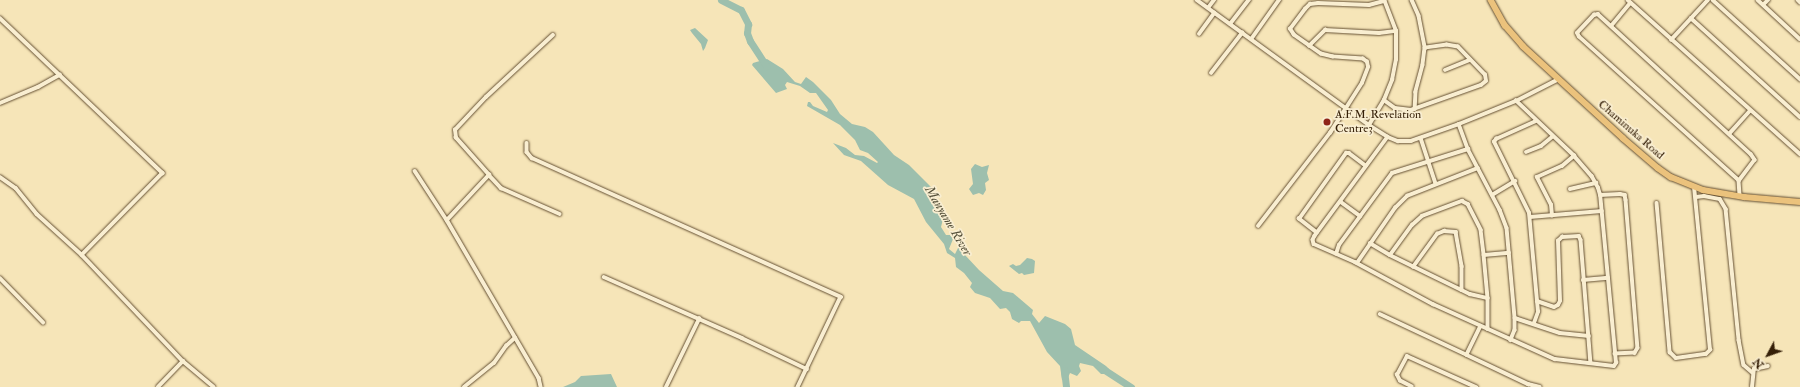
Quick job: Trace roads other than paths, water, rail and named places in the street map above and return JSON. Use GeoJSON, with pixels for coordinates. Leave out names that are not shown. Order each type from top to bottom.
{"type":"FeatureCollection","features":[{"type":"Feature","properties":{"kind":"main road","name":"Chaminuka Road"},"geometry":{"type":"LineString","coordinates":[[1491,0],[1514,36],[1558,79],[1658,168],[1694,188],[1740,196],[1800,202]]}},
{"type":"Feature","properties":{"kind":"street"},"geometry":{"type":"LineString","coordinates":[[1197,0],[1242,33],[1252,38],[1345,108],[1388,137],[1404,142],[1421,138],[1516,101],[1558,79]]}},
{"type":"Feature","properties":{"kind":"street"},"geometry":{"type":"LineString","coordinates":[[1208,8],[1214,0]]}},
{"type":"Feature","properties":{"kind":"street"},"geometry":{"type":"LineString","coordinates":[[1230,24],[1249,0]]}},
{"type":"Feature","properties":{"kind":"street"},"geometry":{"type":"LineString","coordinates":[[1252,38],[1279,0]]}},
{"type":"Feature","properties":{"kind":"street"},"geometry":{"type":"LineString","coordinates":[[1258,226],[1330,133],[1362,83],[1368,67],[1367,62],[1363,59],[1327,56],[1309,46],[1290,31],[1308,5],[1318,3],[1368,5],[1384,0],[1396,31],[1396,60],[1392,80],[1384,100],[1369,124]]}},
{"type":"Feature","properties":{"kind":"street"},"geometry":{"type":"LineString","coordinates":[[1412,0],[1419,16],[1425,48],[1423,65],[1414,99],[1415,109]]}},
{"type":"Feature","properties":{"kind":"street"},"geometry":{"type":"LineString","coordinates":[[1672,40],[1708,0]]}},
{"type":"Feature","properties":{"kind":"street"},"geometry":{"type":"LineString","coordinates":[[1712,0],[1800,79]]}},
{"type":"Feature","properties":{"kind":"street"},"geometry":{"type":"LineString","coordinates":[[1758,0],[1800,38]]}},
{"type":"Feature","properties":{"kind":"street"},"geometry":{"type":"LineString","coordinates":[[1764,5],[1768,0]]}},
{"type":"Feature","properties":{"kind":"street"},"geometry":{"type":"LineString","coordinates":[[1611,26],[1629,1],[1750,111],[1800,154]]}},
{"type":"Feature","properties":{"kind":"street"},"geometry":{"type":"LineString","coordinates":[[1199,34],[1214,13]]}},
{"type":"Feature","properties":{"kind":"street"},"geometry":{"type":"LineString","coordinates":[[1739,181],[1586,43],[1578,33],[1594,15],[1598,14],[1730,133],[1751,154],[1755,160],[1739,181],[1740,196]]}},
{"type":"Feature","properties":{"kind":"street"},"geometry":{"type":"LineString","coordinates":[[0,18],[164,172],[82,255]]}},
{"type":"Feature","properties":{"kind":"street"},"geometry":{"type":"LineString","coordinates":[[1691,18],[1800,117]]}},
{"type":"Feature","properties":{"kind":"street"},"geometry":{"type":"LineString","coordinates":[[1309,46],[1325,30],[1379,33],[1396,31]]}},
{"type":"Feature","properties":{"kind":"street"},"geometry":{"type":"LineString","coordinates":[[1211,72],[1242,33]]}},
{"type":"Feature","properties":{"kind":"street"},"geometry":{"type":"LineString","coordinates":[[553,35],[486,97],[455,130],[456,138],[501,188],[560,214]]}},
{"type":"Feature","properties":{"kind":"street"},"geometry":{"type":"LineString","coordinates":[[1384,100],[1395,108],[1403,110],[1415,109],[1484,84],[1486,77],[1455,46],[1447,45],[1425,48]]}},
{"type":"Feature","properties":{"kind":"street"},"geometry":{"type":"LineString","coordinates":[[1445,70],[1470,60]]}},
{"type":"Feature","properties":{"kind":"street"},"geometry":{"type":"LineString","coordinates":[[0,102],[38,87],[60,75]]}},
{"type":"Feature","properties":{"kind":"street"},"geometry":{"type":"LineString","coordinates":[[1388,137],[1317,233],[1314,239],[1314,244],[1357,263],[1433,304],[1555,359],[1614,366],[1616,363],[1602,211],[1600,195],[1596,184],[1574,156],[1552,137],[1516,101]]}},
{"type":"Feature","properties":{"kind":"street"},"geometry":{"type":"LineString","coordinates":[[1730,133],[1750,111]]}},
{"type":"Feature","properties":{"kind":"street"},"geometry":{"type":"LineString","coordinates":[[1534,323],[1538,312],[1530,217],[1515,181],[1494,141],[1536,121]]}},
{"type":"Feature","properties":{"kind":"street"},"geometry":{"type":"LineString","coordinates":[[1459,124],[1468,149],[1504,218],[1515,318],[1515,330],[1511,340]]}},
{"type":"Feature","properties":{"kind":"street"},"geometry":{"type":"LineString","coordinates":[[1526,152],[1541,146],[1552,137]]}},
{"type":"Feature","properties":{"kind":"street"},"geometry":{"type":"LineString","coordinates":[[1421,138],[1436,184]]}},
{"type":"Feature","properties":{"kind":"street"},"geometry":{"type":"LineString","coordinates":[[527,143],[527,152],[532,158],[841,297],[798,387]]}},
{"type":"Feature","properties":{"kind":"street"},"geometry":{"type":"LineString","coordinates":[[1336,254],[1339,245],[1392,173],[1468,149]]}},
{"type":"Feature","properties":{"kind":"street"},"geometry":{"type":"LineString","coordinates":[[1317,233],[1299,219],[1346,153],[1349,153],[1366,166]]}},
{"type":"Feature","properties":{"kind":"street"},"geometry":{"type":"LineString","coordinates":[[1552,216],[1551,205],[1537,177],[1540,174],[1562,166],[1574,156]]}},
{"type":"Feature","properties":{"kind":"street"},"geometry":{"type":"LineString","coordinates":[[1357,263],[1395,208],[1404,199],[1413,192],[1478,168]]}},
{"type":"Feature","properties":{"kind":"street"},"geometry":{"type":"LineString","coordinates":[[415,170],[447,220],[539,378],[541,387]]}},
{"type":"Feature","properties":{"kind":"street"},"geometry":{"type":"LineString","coordinates":[[447,220],[489,175]]}},
{"type":"Feature","properties":{"kind":"street"},"geometry":{"type":"LineString","coordinates":[[0,177],[16,188],[38,214],[82,255],[183,361],[214,387]]}},
{"type":"Feature","properties":{"kind":"street"},"geometry":{"type":"LineString","coordinates":[[1492,195],[1515,181]]}},
{"type":"Feature","properties":{"kind":"street"},"geometry":{"type":"LineString","coordinates":[[1570,189],[1596,184]]}},
{"type":"Feature","properties":{"kind":"street"},"geometry":{"type":"LineString","coordinates":[[1657,203],[1670,352],[1676,358],[1706,354],[1710,350],[1694,188]]}},
{"type":"Feature","properties":{"kind":"street"},"geometry":{"type":"LineString","coordinates":[[1600,195],[1620,194],[1625,195],[1626,200],[1638,348],[1635,353],[1615,354]]}},
{"type":"Feature","properties":{"kind":"street"},"geometry":{"type":"LineString","coordinates":[[1696,197],[1704,196],[1720,199],[1726,209],[1738,340],[1744,365],[1752,372]]}},
{"type":"Feature","properties":{"kind":"street"},"geometry":{"type":"LineString","coordinates":[[1390,256],[1412,225],[1422,216],[1462,201],[1468,204],[1481,230],[1488,298],[1488,328]]}},
{"type":"Feature","properties":{"kind":"street"},"geometry":{"type":"LineString","coordinates":[[1341,202],[1360,216]]}},
{"type":"Feature","properties":{"kind":"street"},"geometry":{"type":"LineString","coordinates":[[1530,217],[1602,211]]}},
{"type":"Feature","properties":{"kind":"street"},"geometry":{"type":"LineString","coordinates":[[1413,267],[1437,234],[1454,231],[1457,234],[1460,247],[1462,290]]}},
{"type":"Feature","properties":{"kind":"street"},"geometry":{"type":"LineString","coordinates":[[1537,301],[1554,307],[1558,305],[1560,301],[1558,241],[1562,237],[1576,236],[1580,238],[1591,363]]}},
{"type":"Feature","properties":{"kind":"street"},"geometry":{"type":"LineString","coordinates":[[1370,243],[1390,256],[1462,290],[1488,298]]}},
{"type":"Feature","properties":{"kind":"street"},"geometry":{"type":"LineString","coordinates":[[1484,255],[1509,253]]}},
{"type":"Feature","properties":{"kind":"street"},"geometry":{"type":"LineString","coordinates":[[604,277],[807,368]]}},
{"type":"Feature","properties":{"kind":"street"},"geometry":{"type":"LineString","coordinates":[[0,278],[43,322]]}},
{"type":"Feature","properties":{"kind":"street"},"geometry":{"type":"LineString","coordinates":[[1584,280],[1608,278]]}},
{"type":"Feature","properties":{"kind":"street"},"geometry":{"type":"LineString","coordinates":[[1380,314],[1528,384],[1540,387]]}},
{"type":"Feature","properties":{"kind":"street"},"geometry":{"type":"LineString","coordinates":[[1515,318],[1560,332],[1589,336]]}},
{"type":"Feature","properties":{"kind":"street"},"geometry":{"type":"LineString","coordinates":[[666,387],[699,319]]}},
{"type":"Feature","properties":{"kind":"street"},"geometry":{"type":"LineString","coordinates":[[1467,355],[1481,326]]}},
{"type":"Feature","properties":{"kind":"street"},"geometry":{"type":"LineString","coordinates":[[464,387],[494,363],[506,346],[515,338]]}},
{"type":"Feature","properties":{"kind":"street"},"geometry":{"type":"LineString","coordinates":[[1412,387],[1400,381],[1397,375],[1407,356],[1476,387]]}},
{"type":"Feature","properties":{"kind":"street"},"geometry":{"type":"LineString","coordinates":[[158,387],[183,361]]}},
{"type":"Feature","properties":{"kind":"street"},"geometry":{"type":"LineString","coordinates":[[1752,387],[1752,372],[1754,369],[1768,366]]}},
{"type":"Feature","properties":{"kind":"waterway","name":"Manyame River"},"geometry":{"type":"LineString","coordinates":[[721,0],[741,10],[748,24],[747,33],[750,41],[766,66]]}},
{"type":"Feature","properties":{"kind":"waterway","name":"Manyame River"},"geometry":{"type":"LineString","coordinates":[[1100,367],[1131,387]]}},
{"type":"Feature","properties":{"kind":"waterway"},"geometry":{"type":"LineString","coordinates":[[1064,370],[1066,387]]}},
{"type":"Feature","properties":{"kind":"place","name":"A.F.M. Revelation Centre3"},"geometry":{"type":"Point","coordinates":[1327,122]}}]}
